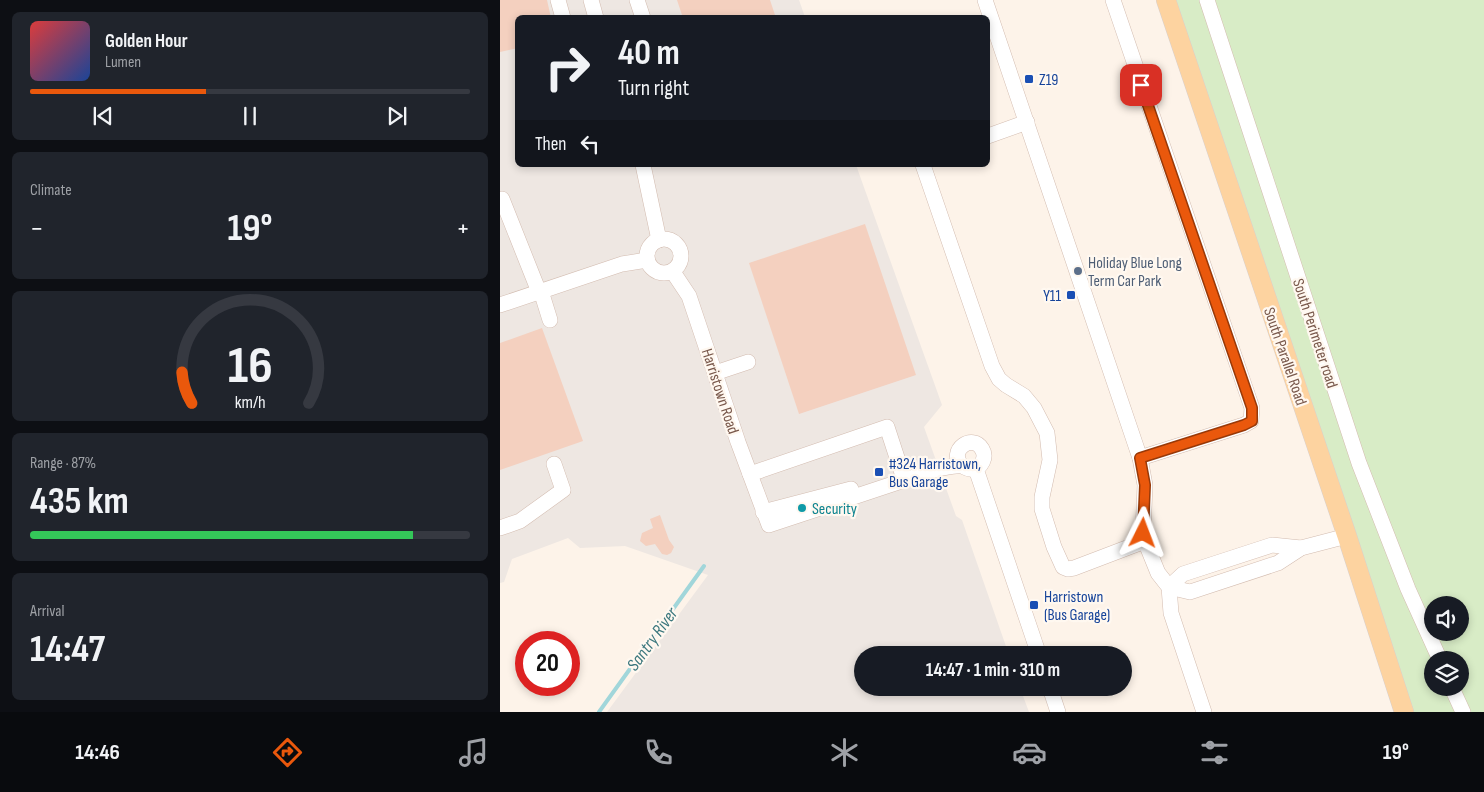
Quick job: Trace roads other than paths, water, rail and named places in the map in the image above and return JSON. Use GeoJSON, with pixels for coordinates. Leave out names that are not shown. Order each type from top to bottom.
{"type":"FeatureCollection","features":[{"type":"Feature","properties":{"kind":"main road","name":"South Parallel Road"},"geometry":{"type":"LineString","coordinates":[[1166,0],[1347,536],[1404,712]]}},
{"type":"Feature","properties":{"kind":"street"},"geometry":{"type":"LineString","coordinates":[[558,0],[562,15]]}},
{"type":"Feature","properties":{"kind":"street"},"geometry":{"type":"LineString","coordinates":[[591,0],[595,15]]}},
{"type":"Feature","properties":{"kind":"street"},"geometry":{"type":"LineString","coordinates":[[637,0],[642,15]]}},
{"type":"Feature","properties":{"kind":"street"},"geometry":{"type":"LineString","coordinates":[[985,0],[1140,458],[1145,485],[1143,533],[1145,541],[1158,573],[1169,587],[1171,613],[1204,712]]}},
{"type":"Feature","properties":{"kind":"street"},"geometry":{"type":"LineString","coordinates":[[1113,0],[1252,408],[1252,421],[1244,425],[1140,458]]}},
{"type":"Feature","properties":{"kind":"street","name":"South Perimeter road"},"geometry":{"type":"LineString","coordinates":[[1207,0],[1359,463],[1408,589],[1436,651]]}},
{"type":"Feature","properties":{"kind":"street"},"geometry":{"type":"LineString","coordinates":[[990,135],[1027,122]]}},
{"type":"Feature","properties":{"kind":"street"},"geometry":{"type":"LineString","coordinates":[[643,167],[659,240]]}},
{"type":"Feature","properties":{"kind":"street"},"geometry":{"type":"LineString","coordinates":[[924,167],[992,366],[999,379],[1006,386],[1024,396],[1034,408],[1047,433],[1050,460],[1042,497],[1042,509],[1056,554],[1063,567],[1068,569],[1074,568],[1145,541]]}},
{"type":"Feature","properties":{"kind":"street"},"geometry":{"type":"LineString","coordinates":[[502,199],[550,320]]}},
{"type":"Feature","properties":{"kind":"street"},"geometry":{"type":"LineString","coordinates":[[659,240],[670,240],[680,248],[680,262],[668,274],[658,272],[650,266],[647,260],[648,249],[652,243],[659,240]]}},
{"type":"Feature","properties":{"kind":"street"},"geometry":{"type":"LineString","coordinates":[[500,305],[622,264],[647,260]]}},
{"type":"Feature","properties":{"kind":"street","name":"Harristown Road"},"geometry":{"type":"LineString","coordinates":[[672,272],[690,296],[766,519]]}},
{"type":"Feature","properties":{"kind":"street"},"geometry":{"type":"LineString","coordinates":[[715,373],[748,362]]}},
{"type":"Feature","properties":{"kind":"street"},"geometry":{"type":"LineString","coordinates":[[750,474],[887,427],[902,473]]}},
{"type":"Feature","properties":{"kind":"street"},"geometry":{"type":"LineString","coordinates":[[766,519],[902,473],[965,463]]}},
{"type":"Feature","properties":{"kind":"street"},"geometry":{"type":"LineString","coordinates":[[766,519],[938,469],[965,463]]}},
{"type":"Feature","properties":{"kind":"street"},"geometry":{"type":"LineString","coordinates":[[965,463],[1036,646]]}},
{"type":"Feature","properties":{"kind":"street"},"geometry":{"type":"LineString","coordinates":[[500,528],[520,521],[564,490],[554,464]]}},
{"type":"Feature","properties":{"kind":"street"},"geometry":{"type":"LineString","coordinates":[[1169,587],[1183,574],[1272,546],[1301,548],[1347,536]]}},
{"type":"Feature","properties":{"kind":"street"},"geometry":{"type":"LineString","coordinates":[[1053,696],[1058,712]]}},
{"type":"Feature","properties":{"kind":"street"},"geometry":{"type":"LineString","coordinates":[[1456,696],[1463,712]]}},
{"type":"Feature","properties":{"kind":"waterway","name":"Santry River"},"geometry":{"type":"LineString","coordinates":[[599,712],[704,566]]}},
{"type":"Feature","properties":{"kind":"place","name":"Z19"},"geometry":{"type":"Point","coordinates":[1029,79]}},
{"type":"Feature","properties":{"kind":"place","name":"Holiday Blue Long Term Car Park"},"geometry":{"type":"Point","coordinates":[1078,271]}},
{"type":"Feature","properties":{"kind":"place","name":"Y11"},"geometry":{"type":"Point","coordinates":[1071,295]}},
{"type":"Feature","properties":{"kind":"place","name":"#324 Harristown, Bus Garage"},"geometry":{"type":"Point","coordinates":[879,472]}},
{"type":"Feature","properties":{"kind":"place","name":"Security"},"geometry":{"type":"Point","coordinates":[802,508]}},
{"type":"Feature","properties":{"kind":"place","name":"Harristown (Bus Garage)"},"geometry":{"type":"Point","coordinates":[1034,605]}}]}
